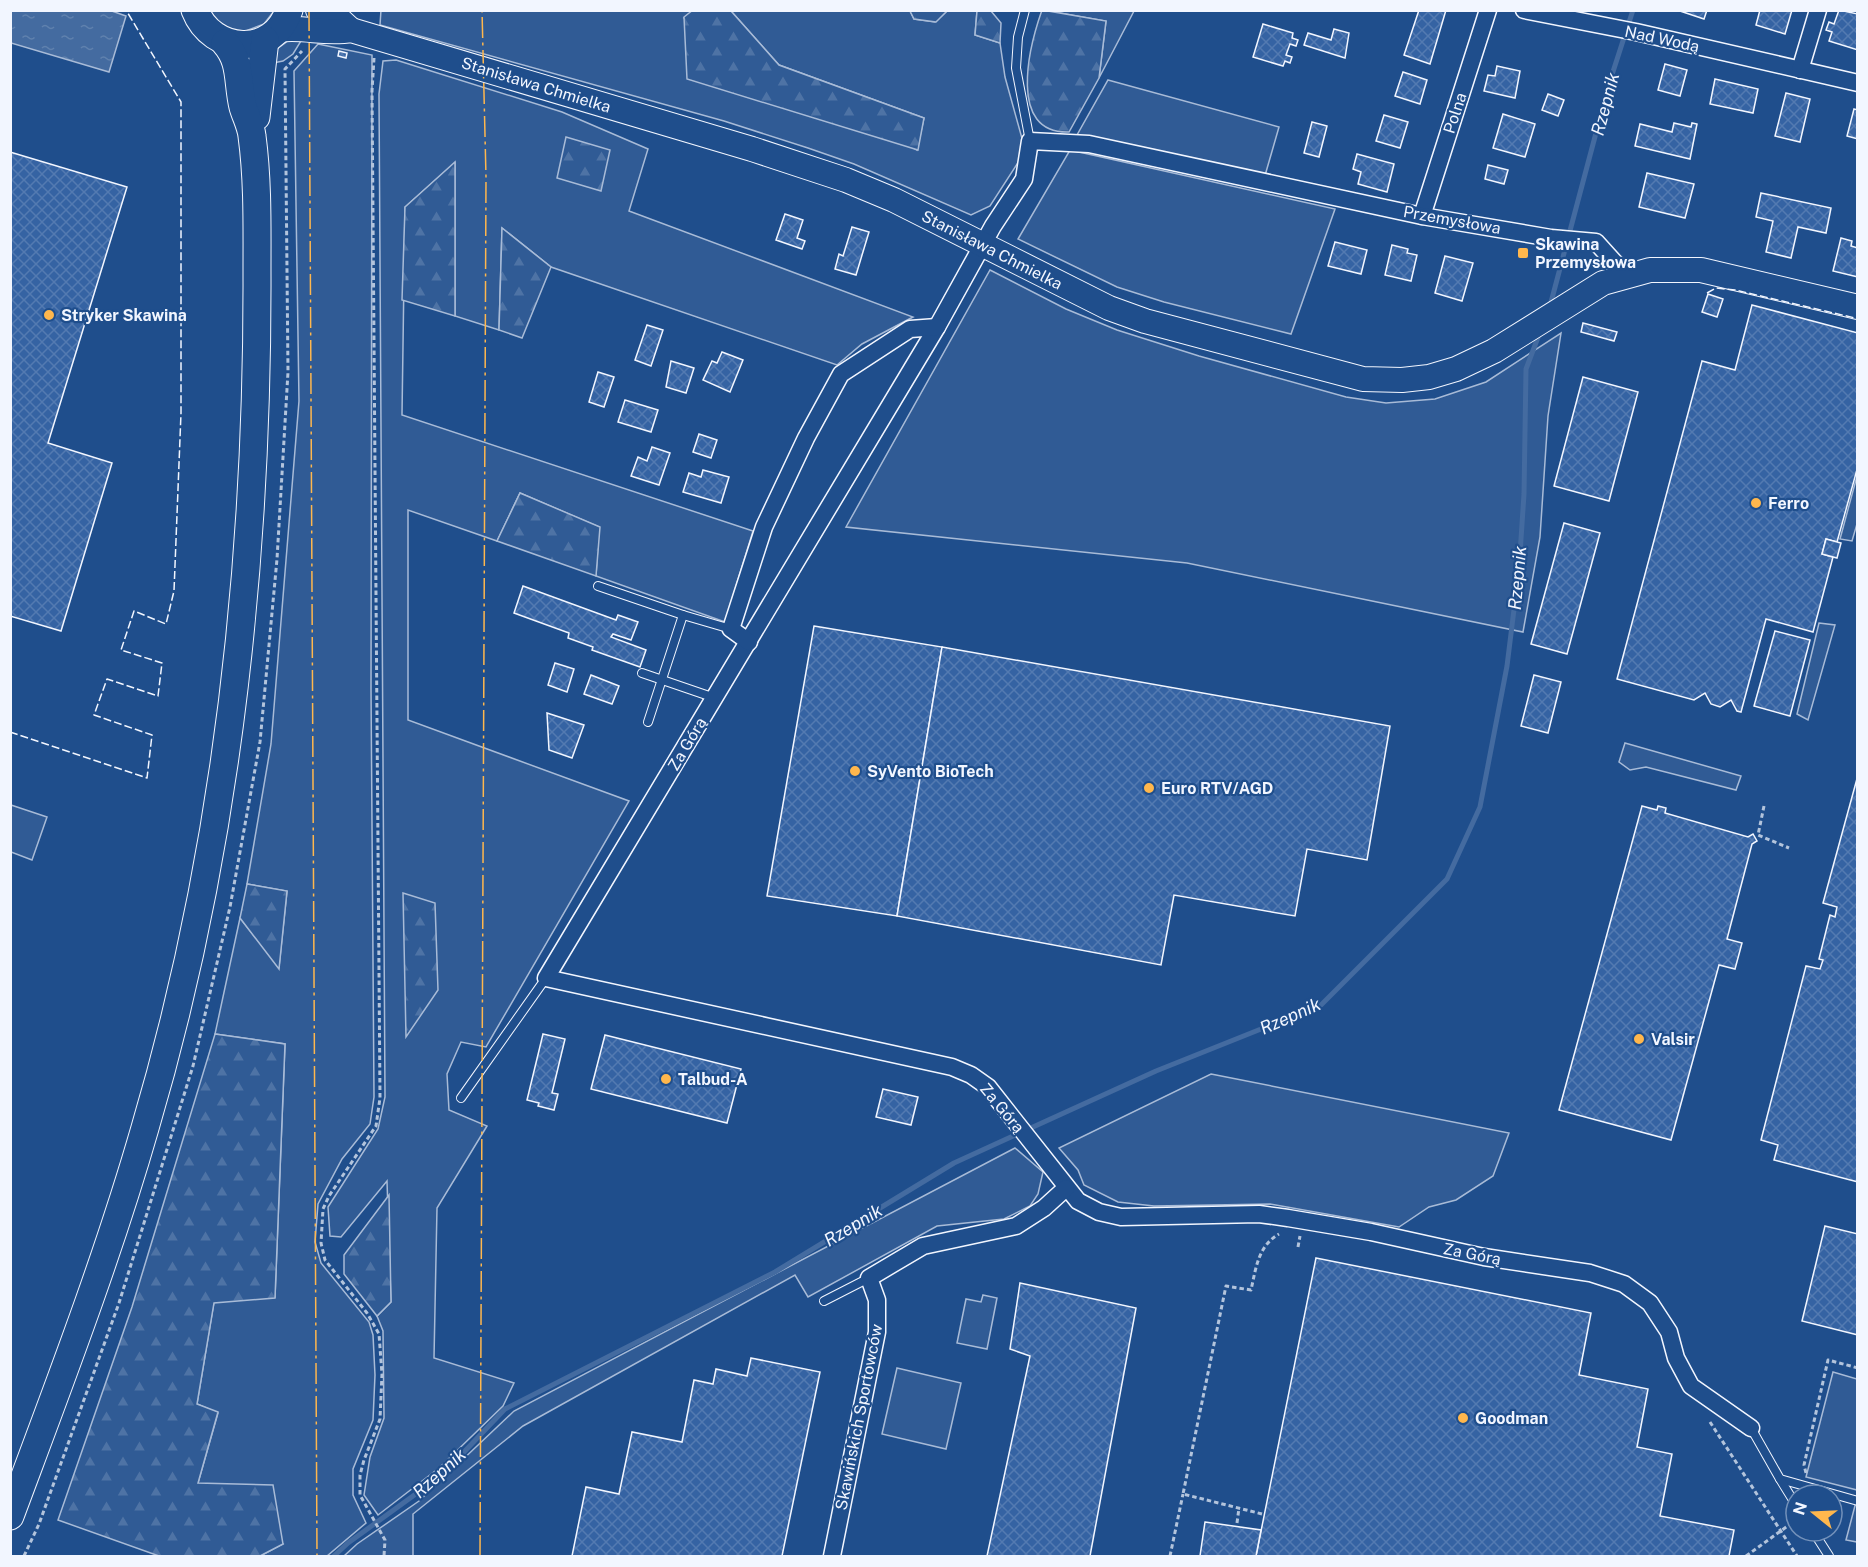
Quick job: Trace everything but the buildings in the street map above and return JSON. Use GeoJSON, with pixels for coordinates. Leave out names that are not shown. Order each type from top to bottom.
{"type":"FeatureCollection","features":[{"type":"Feature","properties":{"kind":"main road"},"geometry":{"type":"LineString","coordinates":[[10,1516],[90,1299],[146,1127],[190,949],[211,846],[242,624],[251,511],[257,298],[256,202],[252,132],[243,105],[238,65],[225,43],[203,27],[195,10]]}},
{"type":"Feature","properties":{"kind":"main road"},"geometry":{"type":"LineString","coordinates":[[225,43],[245,46],[277,27]]}},
{"type":"Feature","properties":{"kind":"main road"},"geometry":{"type":"LineString","coordinates":[[252,132],[258,105],[260,70],[277,27]]}},
{"type":"Feature","properties":{"kind":"street","name":"Stanisława Chmielka"},"geometry":{"type":"LineString","coordinates":[[318,10],[339,19],[351,30]]}},
{"type":"Feature","properties":{"kind":"street","name":"Polna"},"geometry":{"type":"LineString","coordinates":[[1422,216],[1488,10]]}},
{"type":"Feature","properties":{"kind":"street","name":"Nad Wodą"},"geometry":{"type":"LineString","coordinates":[[1524,10],[1636,32],[1857,83]]}},
{"type":"Feature","properties":{"kind":"street"},"geometry":{"type":"LineString","coordinates":[[1800,70],[1818,10]]}},
{"type":"Feature","properties":{"kind":"street","name":"Stanisława Chmielka"},"geometry":{"type":"LineString","coordinates":[[277,27],[301,27],[334,33],[351,30],[802,165],[894,200],[983,243],[1078,294],[1145,321],[1362,379],[1402,380],[1429,377],[1456,369],[1494,351],[1574,299],[1621,276]]}},
{"type":"Feature","properties":{"kind":"street","name":"Przemysłowa"},"geometry":{"type":"LineString","coordinates":[[1030,141],[1089,144],[1422,216],[1551,238],[1596,242],[1616,264],[1621,276]]}},
{"type":"Feature","properties":{"kind":"street","name":"Za Górą"},"geometry":{"type":"LineString","coordinates":[[1030,141],[1029,160],[1023,179],[983,243],[937,327],[749,642],[546,978],[952,1067],[971,1075],[988,1087],[1066,1188],[1099,1212],[1121,1217],[1259,1214],[1371,1232],[1484,1257],[1590,1273],[1624,1284],[1650,1303],[1669,1332],[1676,1358],[1691,1386],[1751,1428]]}},
{"type":"Feature","properties":{"kind":"street"},"geometry":{"type":"LineString","coordinates":[[1621,276],[1650,270],[1701,270],[1857,307]]}},
{"type":"Feature","properties":{"kind":"street"},"geometry":{"type":"LineString","coordinates":[[749,642],[731,629],[764,527],[806,438],[841,374],[910,329],[937,327]]}},
{"type":"Feature","properties":{"kind":"street"},"geometry":{"type":"LineString","coordinates":[[869,1278],[923,1246],[1016,1226],[1044,1208],[1066,1188]]}},
{"type":"Feature","properties":{"kind":"street","name":"Skawińskich Sportowców"},"geometry":{"type":"LineString","coordinates":[[832,1557],[877,1332],[877,1300],[869,1278]]}},
{"type":"Feature","properties":{"kind":"lane"},"geometry":{"type":"LineString","coordinates":[[1025,10],[1018,37],[1016,68],[1030,141]]}},
{"type":"Feature","properties":{"kind":"lane"},"geometry":{"type":"LineString","coordinates":[[598,586],[731,629]]}},
{"type":"Feature","properties":{"kind":"lane"},"geometry":{"type":"LineString","coordinates":[[648,722],[683,615]]}},
{"type":"Feature","properties":{"kind":"lane"},"geometry":{"type":"LineString","coordinates":[[642,673],[715,698]]}},
{"type":"Feature","properties":{"kind":"lane"},"geometry":{"type":"LineString","coordinates":[[461,1098],[546,978]]}},
{"type":"Feature","properties":{"kind":"lane"},"geometry":{"type":"LineString","coordinates":[[824,1301],[869,1278]]}},
{"type":"Feature","properties":{"kind":"lane"},"geometry":{"type":"LineString","coordinates":[[1751,1428],[1784,1486]]}},
{"type":"Feature","properties":{"kind":"lane"},"geometry":{"type":"LineString","coordinates":[[1780,1479],[1793,1483]]}},
{"type":"Feature","properties":{"kind":"lane"},"geometry":{"type":"LineString","coordinates":[[1820,1543],[1829,1557]]}},
{"type":"Feature","properties":{"kind":"path"},"geometry":{"type":"LineString","coordinates":[[376,37],[372,91],[380,1098],[376,1126],[329,1196],[323,1209],[321,1243],[326,1260],[367,1313],[379,1334],[382,1374],[380,1419],[360,1476],[360,1495],[385,1540],[384,1557]]}},
{"type":"Feature","properties":{"kind":"path"},"geometry":{"type":"LineString","coordinates":[[285,69],[305,47]]}},
{"type":"Feature","properties":{"kind":"path"},"geometry":{"type":"LineString","coordinates":[[1764,806],[1758,835],[1789,848]]}},
{"type":"Feature","properties":{"kind":"path"},"geometry":{"type":"LineString","coordinates":[[1298,1247],[1301,1230]]}},
{"type":"Feature","properties":{"kind":"path"},"geometry":{"type":"LineString","coordinates":[[1170,1557],[1226,1286],[1251,1290],[1260,1253],[1266,1243],[1282,1233]]}},
{"type":"Feature","properties":{"kind":"path"},"geometry":{"type":"LineString","coordinates":[[1809,1483],[1804,1465],[1828,1360],[1857,1368]]}},
{"type":"Feature","properties":{"kind":"path"},"geometry":{"type":"LineString","coordinates":[[1705,1418],[1713,1425],[1797,1557]]}},
{"type":"Feature","properties":{"kind":"path"},"geometry":{"type":"LineString","coordinates":[[1183,1494],[1262,1514]]}},
{"type":"Feature","properties":{"kind":"path"},"geometry":{"type":"LineString","coordinates":[[1237,1524],[1239,1508]]}},
{"type":"Feature","properties":{"kind":"path"},"geometry":{"type":"LineString","coordinates":[[1746,1557],[1784,1528]]}},
{"type":"Feature","properties":{"kind":"shaded area"},"geometry":{"type":"Polygon","coordinates":[[[381,10],[693,11],[684,18],[917,150],[924,118],[779,65],[731,11],[910,11],[914,19],[935,22],[947,11],[977,11],[975,35],[1000,43],[1005,77],[1023,142],[1019,161],[990,206],[971,215],[854,164],[808,148],[724,121],[380,25],[381,10]]]}},
{"type":"Feature","properties":{"kind":"shaded area"},"geometry":{"type":"Polygon","coordinates":[[[210,11],[274,11],[264,24],[243,32],[232,31],[214,19],[210,11]]]}},
{"type":"Feature","properties":{"kind":"shaded area"},"geometry":{"type":"Polygon","coordinates":[[[1049,11],[1134,11],[1099,78],[1106,21],[1049,11]]]}},
{"type":"Feature","properties":{"kind":"shaded area"},"geometry":{"type":"Polygon","coordinates":[[[292,38],[301,41],[293,54],[283,61],[268,64],[277,49],[292,38]]]}},
{"type":"Feature","properties":{"kind":"shaded area"},"geometry":{"type":"Polygon","coordinates":[[[318,44],[372,55],[371,688],[374,1097],[370,1124],[342,1159],[318,1204],[315,1242],[321,1263],[369,1322],[373,1335],[375,1375],[373,1420],[353,1469],[353,1495],[366,1523],[327,1556],[260,1556],[283,1544],[198,1483],[218,1413],[197,1404],[214,1302],[275,1297],[285,1044],[215,1034],[240,918],[279,967],[287,891],[247,884],[271,744],[299,401],[294,71],[318,44]]]}},
{"type":"Feature","properties":{"kind":"shaded area"},"geometry":{"type":"Polygon","coordinates":[[[396,60],[562,112],[648,149],[629,211],[913,317],[862,344],[837,365],[551,267],[502,228],[499,330],[455,316],[455,163],[405,207],[402,415],[753,531],[725,622],[596,576],[599,527],[520,493],[497,541],[408,510],[408,720],[629,801],[486,1047],[461,1042],[447,1074],[449,1110],[487,1126],[437,1208],[434,1358],[514,1383],[503,1406],[439,1468],[378,1515],[364,1495],[370,1457],[384,1418],[383,1331],[377,1316],[391,1302],[387,1181],[341,1237],[330,1236],[328,1207],[378,1129],[385,1097],[379,94],[383,61],[396,60]]]}},
{"type":"Feature","properties":{"kind":"shaded area"},"geometry":{"type":"Polygon","coordinates":[[[1108,80],[1279,127],[1264,179],[1077,135],[1108,80]]]}},
{"type":"Feature","properties":{"kind":"shaded area"},"geometry":{"type":"Polygon","coordinates":[[[1070,150],[1335,209],[1291,334],[1164,302],[1117,287],[1018,239],[1070,150]]]}},
{"type":"Feature","properties":{"kind":"shaded area"},"geometry":{"type":"Polygon","coordinates":[[[990,270],[1066,309],[1117,330],[1199,356],[1346,397],[1386,403],[1435,399],[1486,382],[1561,333],[1548,416],[1540,537],[1523,632],[1187,563],[846,527],[990,270]]]}},
{"type":"Feature","properties":{"kind":"shaded area"},"geometry":{"type":"Polygon","coordinates":[[[1857,476],[1857,524],[1852,541],[1840,539],[1857,476]]]}},
{"type":"Feature","properties":{"kind":"shaded area"},"geometry":{"type":"Polygon","coordinates":[[[1819,623],[1835,625],[1808,720],[1797,714],[1819,623]]]}},
{"type":"Feature","properties":{"kind":"shaded area"},"geometry":{"type":"Polygon","coordinates":[[[1625,743],[1741,776],[1736,790],[1646,767],[1630,770],[1619,762],[1625,743]]]}},
{"type":"Feature","properties":{"kind":"shaded area"},"geometry":{"type":"Polygon","coordinates":[[[11,805],[47,817],[32,860],[11,852],[11,805]]]}},
{"type":"Feature","properties":{"kind":"shaded area"},"geometry":{"type":"Polygon","coordinates":[[[1211,1074],[1509,1133],[1493,1176],[1456,1200],[1429,1207],[1399,1227],[1270,1204],[1154,1206],[1118,1202],[1084,1185],[1078,1170],[1059,1148],[1211,1074]]]}},
{"type":"Feature","properties":{"kind":"shaded area"},"geometry":{"type":"Polygon","coordinates":[[[1015,1148],[1043,1172],[1038,1194],[1030,1206],[1004,1219],[937,1226],[808,1297],[795,1275],[523,1426],[413,1514],[413,1556],[344,1556],[357,1544],[419,1501],[514,1411],[1015,1148]]]}},
{"type":"Feature","properties":{"kind":"shaded area"},"geometry":{"type":"Polygon","coordinates":[[[983,1295],[997,1298],[987,1349],[957,1343],[966,1299],[981,1302],[983,1295]]]}},
{"type":"Feature","properties":{"kind":"shaded area"},"geometry":{"type":"Polygon","coordinates":[[[897,1368],[961,1383],[946,1449],[882,1434],[897,1368]]]}},
{"type":"Feature","properties":{"kind":"shaded area"},"geometry":{"type":"Polygon","coordinates":[[[1833,1372],[1857,1379],[1857,1490],[1844,1487],[1844,1483],[1830,1483],[1806,1477],[1833,1372]]]}},
{"type":"Feature","properties":{"kind":"shaded area"},"geometry":{"type":"Polygon","coordinates":[[[1857,1498],[1857,1542],[1846,1540],[1857,1498]]]}},
{"type":"Feature","properties":{"kind":"green space"},"geometry":{"type":"Polygon","coordinates":[[[693,10],[731,11],[779,65],[924,118],[918,150],[687,79],[684,17],[693,10]]]}},
{"type":"Feature","properties":{"kind":"green space"},"geometry":{"type":"Polygon","coordinates":[[[1042,10],[1106,21],[1099,78],[1069,132],[1050,129],[1037,119],[1030,104],[1027,86],[1028,65],[1042,10]]]}},
{"type":"Feature","properties":{"kind":"green space"},"geometry":{"type":"Polygon","coordinates":[[[910,11],[947,11],[936,22],[914,19],[910,11]]]}},
{"type":"Feature","properties":{"kind":"green space"},"geometry":{"type":"Polygon","coordinates":[[[977,11],[991,11],[1001,23],[1000,43],[975,35],[977,11]]]}},
{"type":"Feature","properties":{"kind":"green space"},"geometry":{"type":"Polygon","coordinates":[[[566,137],[610,150],[601,191],[557,178],[566,137]]]}},
{"type":"Feature","properties":{"kind":"green space"},"geometry":{"type":"Polygon","coordinates":[[[455,162],[455,316],[402,300],[405,207],[455,162]]]}},
{"type":"Feature","properties":{"kind":"green space"},"geometry":{"type":"Polygon","coordinates":[[[502,228],[551,267],[522,338],[499,330],[502,228]]]}},
{"type":"Feature","properties":{"kind":"green space"},"geometry":{"type":"Polygon","coordinates":[[[520,493],[600,527],[596,576],[497,541],[520,493]]]}},
{"type":"Feature","properties":{"kind":"green space"},"geometry":{"type":"Polygon","coordinates":[[[247,884],[287,891],[279,969],[240,918],[247,884]]]}},
{"type":"Feature","properties":{"kind":"green space"},"geometry":{"type":"Polygon","coordinates":[[[403,893],[435,903],[438,990],[406,1037],[403,893]]]}},
{"type":"Feature","properties":{"kind":"green space"},"geometry":{"type":"Polygon","coordinates":[[[215,1034],[285,1044],[275,1298],[214,1303],[197,1404],[218,1412],[198,1483],[273,1485],[283,1544],[260,1556],[159,1556],[58,1520],[132,1307],[215,1034]]]}},
{"type":"Feature","properties":{"kind":"green space"},"geometry":{"type":"Polygon","coordinates":[[[389,1195],[391,1302],[377,1316],[344,1274],[344,1255],[389,1195]]]}},
{"type":"Feature","properties":{"kind":"water"},"geometry":{"type":"Polygon","coordinates":[[[109,10],[126,16],[109,72],[11,43],[11,11],[109,10]]]}},
{"type":"Feature","properties":{"kind":"waterway","name":"Rzepnik"},"geometry":{"type":"LineString","coordinates":[[1550,306],[1609,84],[1633,10]]}},
{"type":"Feature","properties":{"kind":"waterway","name":"Rzepnik"},"geometry":{"type":"LineString","coordinates":[[334,1556],[348,1543],[442,1475],[505,1409],[775,1272],[954,1163],[1156,1071],[1321,1005],[1447,879],[1480,807],[1507,666],[1519,569],[1524,494],[1526,369],[1540,332]]}},
{"type":"Feature","properties":{"kind":"fence"},"geometry":{"type":"LineString","coordinates":[[10,732],[147,778],[152,735],[94,715],[107,679],[158,696],[162,663],[121,650],[134,611],[166,624],[174,591],[181,413],[181,102],[126,10]]}},
{"type":"Feature","properties":{"kind":"fence"},"geometry":{"type":"LineString","coordinates":[[1707,293],[1716,288],[1735,290],[1855,318]]}},
{"type":"Feature","properties":{"kind":"power"},"geometry":{"type":"LineString","coordinates":[[309,10],[317,1556]]}},
{"type":"Feature","properties":{"kind":"power"},"geometry":{"type":"LineString","coordinates":[[480,1556],[486,177],[482,10]]}},
{"type":"Feature","properties":{"kind":"place","name":"Skawina Przemysłowa"},"geometry":{"type":"Point","coordinates":[1523,253]}},
{"type":"Feature","properties":{"kind":"place","name":"Stryker Skawina"},"geometry":{"type":"Point","coordinates":[49,315]}},
{"type":"Feature","properties":{"kind":"place","name":"Ferro"},"geometry":{"type":"Point","coordinates":[1756,503]}},
{"type":"Feature","properties":{"kind":"place","name":"SyVento BioTech"},"geometry":{"type":"Point","coordinates":[855,771]}},
{"type":"Feature","properties":{"kind":"place","name":"Euro RTV/AGD"},"geometry":{"type":"Point","coordinates":[1149,788]}},
{"type":"Feature","properties":{"kind":"place","name":"Valsir"},"geometry":{"type":"Point","coordinates":[1639,1039]}},
{"type":"Feature","properties":{"kind":"place","name":"Talbud-A"},"geometry":{"type":"Point","coordinates":[666,1079]}},
{"type":"Feature","properties":{"kind":"place","name":"Goodman"},"geometry":{"type":"Point","coordinates":[1463,1418]}}]}
